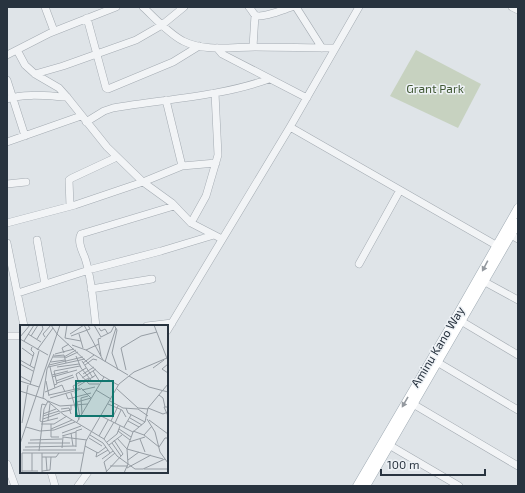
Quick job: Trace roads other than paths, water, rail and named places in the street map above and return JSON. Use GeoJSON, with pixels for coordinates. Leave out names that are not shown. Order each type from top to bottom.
{"type":"FeatureCollection","features":[{"type":"Feature","properties":{"kind":"main road","name":"Aminu Kano Way"},"geometry":{"type":"LineString","coordinates":[[366,486],[485,282],[499,247],[518,208]]}},
{"type":"Feature","properties":{"kind":"main road","name":"Aminu Kano Way"},"geometry":{"type":"LineString","coordinates":[[357,486],[457,315],[499,247],[514,237],[518,223]]}},
{"type":"Feature","properties":{"kind":"street"},"geometry":{"type":"LineString","coordinates":[[45,7],[54,31]]}},
{"type":"Feature","properties":{"kind":"street"},"geometry":{"type":"LineString","coordinates":[[7,55],[54,31],[116,7]]}},
{"type":"Feature","properties":{"kind":"street"},"geometry":{"type":"LineString","coordinates":[[143,7],[182,41],[199,46],[217,48],[335,48]]}},
{"type":"Feature","properties":{"kind":"street"},"geometry":{"type":"LineString","coordinates":[[35,74],[136,40],[162,25],[184,7]]}},
{"type":"Feature","properties":{"kind":"street"},"geometry":{"type":"LineString","coordinates":[[249,7],[254,15],[253,47]]}},
{"type":"Feature","properties":{"kind":"street"},"geometry":{"type":"LineString","coordinates":[[254,15],[268,15],[292,7]]}},
{"type":"Feature","properties":{"kind":"street"},"geometry":{"type":"LineString","coordinates":[[296,7],[322,48]]}},
{"type":"Feature","properties":{"kind":"street"},"geometry":{"type":"LineString","coordinates":[[350,7],[355,14]]}},
{"type":"Feature","properties":{"kind":"street"},"geometry":{"type":"LineString","coordinates":[[168,330],[290,127],[359,7]]}},
{"type":"Feature","properties":{"kind":"street"},"geometry":{"type":"LineString","coordinates":[[512,7],[518,10]]}},
{"type":"Feature","properties":{"kind":"street"},"geometry":{"type":"LineString","coordinates":[[87,18],[106,88],[110,89],[173,62],[199,46]]}},
{"type":"Feature","properties":{"kind":"street"},"geometry":{"type":"LineString","coordinates":[[217,48],[222,54],[269,80],[307,98]]}},
{"type":"Feature","properties":{"kind":"street"},"geometry":{"type":"LineString","coordinates":[[17,50],[25,65],[35,74],[56,86],[67,97],[107,147],[143,182],[174,206],[191,223],[222,239]]}},
{"type":"Feature","properties":{"kind":"street"},"geometry":{"type":"LineString","coordinates":[[7,80],[10,98],[26,136]]}},
{"type":"Feature","properties":{"kind":"street"},"geometry":{"type":"LineString","coordinates":[[7,142],[84,119],[113,108],[240,89],[269,80]]}},
{"type":"Feature","properties":{"kind":"street"},"geometry":{"type":"LineString","coordinates":[[191,223],[206,196],[216,162],[218,149],[215,93]]}},
{"type":"Feature","properties":{"kind":"street"},"geometry":{"type":"LineString","coordinates":[[10,98],[67,97]]}},
{"type":"Feature","properties":{"kind":"street"},"geometry":{"type":"LineString","coordinates":[[166,100],[182,166]]}},
{"type":"Feature","properties":{"kind":"street"},"geometry":{"type":"LineString","coordinates":[[290,127],[499,247]]}},
{"type":"Feature","properties":{"kind":"street"},"geometry":{"type":"LineString","coordinates":[[70,206],[69,180],[117,158]]}},
{"type":"Feature","properties":{"kind":"street"},"geometry":{"type":"LineString","coordinates":[[7,223],[70,206],[143,182],[182,166],[216,162]]}},
{"type":"Feature","properties":{"kind":"street"},"geometry":{"type":"LineString","coordinates":[[7,184],[26,182]]}},
{"type":"Feature","properties":{"kind":"street"},"geometry":{"type":"LineString","coordinates":[[359,264],[400,190]]}},
{"type":"Feature","properties":{"kind":"street"},"geometry":{"type":"LineString","coordinates":[[96,325],[89,270],[80,244],[81,234],[174,206]]}},
{"type":"Feature","properties":{"kind":"street"},"geometry":{"type":"LineString","coordinates":[[18,293],[89,270],[214,235]]}},
{"type":"Feature","properties":{"kind":"street"},"geometry":{"type":"LineString","coordinates":[[37,240],[45,284]]}},
{"type":"Feature","properties":{"kind":"street"},"geometry":{"type":"LineString","coordinates":[[7,243],[24,325]]}},
{"type":"Feature","properties":{"kind":"street"},"geometry":{"type":"LineString","coordinates":[[91,289],[152,279]]}},
{"type":"Feature","properties":{"kind":"street"},"geometry":{"type":"LineString","coordinates":[[485,282],[518,300]]}},
{"type":"Feature","properties":{"kind":"street"},"geometry":{"type":"LineString","coordinates":[[461,321],[518,355]]}},
{"type":"Feature","properties":{"kind":"street"},"geometry":{"type":"LineString","coordinates":[[155,325],[172,323]]}},
{"type":"Feature","properties":{"kind":"street"},"geometry":{"type":"LineString","coordinates":[[7,336],[20,336]]}},
{"type":"Feature","properties":{"kind":"street"},"geometry":{"type":"LineString","coordinates":[[437,362],[518,410]]}},
{"type":"Feature","properties":{"kind":"street"},"geometry":{"type":"LineString","coordinates":[[413,404],[518,466]]}},
{"type":"Feature","properties":{"kind":"street"},"geometry":{"type":"LineString","coordinates":[[389,445],[459,486]]}},
{"type":"Feature","properties":{"kind":"street"},"geometry":{"type":"LineString","coordinates":[[7,464],[11,483]]}},
{"type":"Feature","properties":{"kind":"street"},"geometry":{"type":"LineString","coordinates":[[50,473],[55,486]]}},
{"type":"Feature","properties":{"kind":"street"},"geometry":{"type":"LineString","coordinates":[[78,486],[87,473]]}},
{"type":"Feature","properties":{"kind":"park label","name":"Grant Park"},"geometry":{"type":"Point","coordinates":[435,89]}}]}
